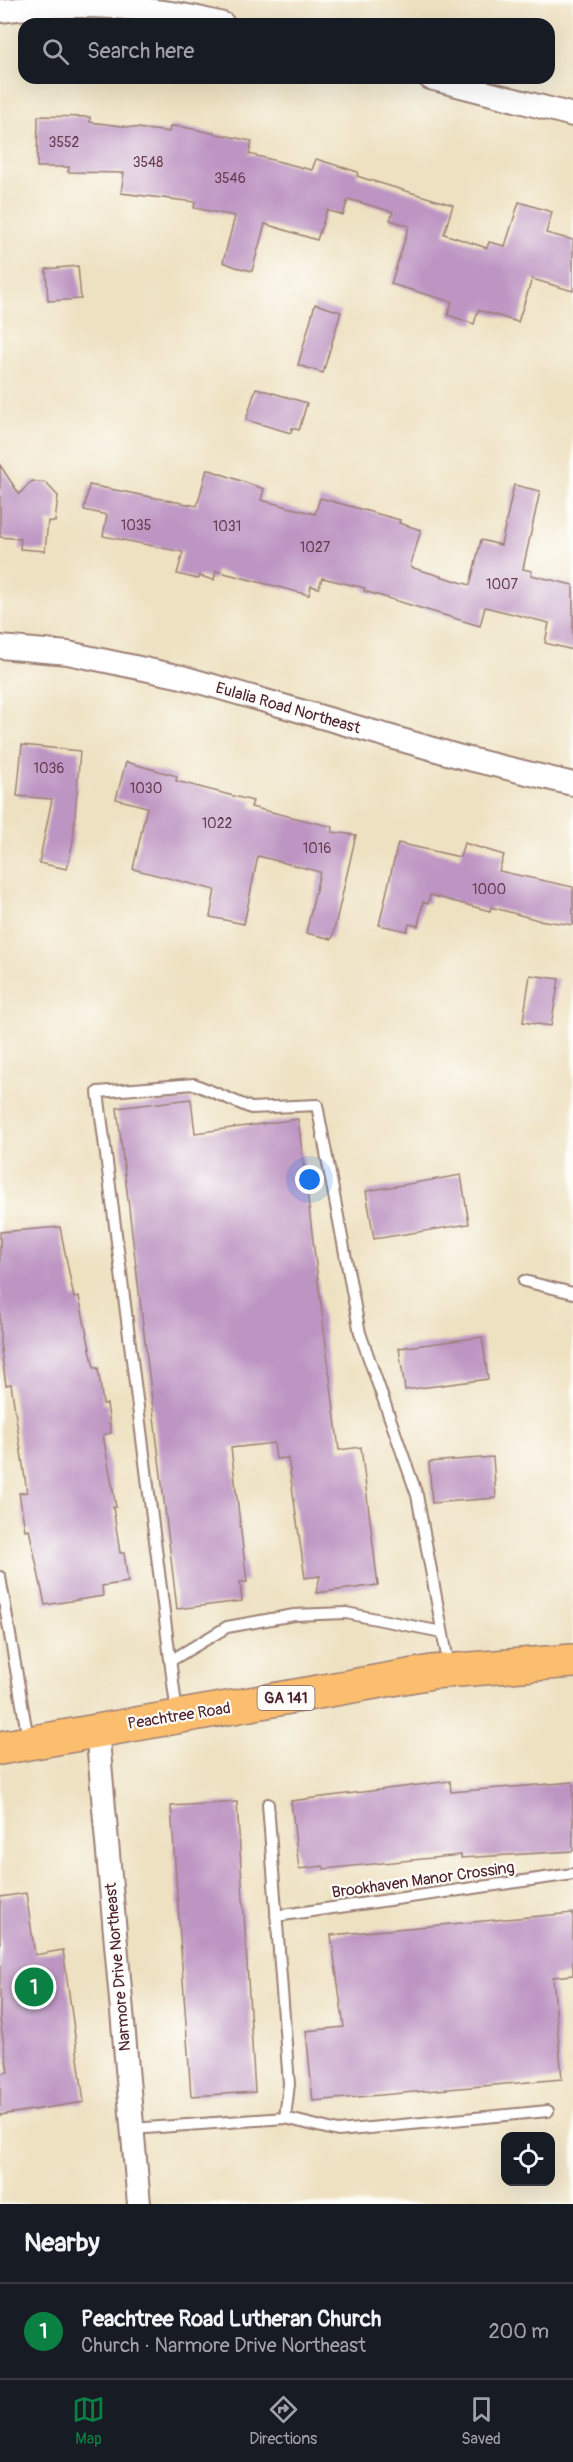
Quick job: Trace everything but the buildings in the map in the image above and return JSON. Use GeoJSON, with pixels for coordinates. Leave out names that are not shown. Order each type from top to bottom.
{"type":"FeatureCollection","features":[{"type":"Feature","properties":{"kind":"highway","name":"Peachtree Road"},"geometry":{"type":"LineString","coordinates":[[14,1745],[97,1729],[450,1671],[573,1662]]}},
{"type":"Feature","properties":{"kind":"street"},"geometry":{"type":"LineString","coordinates":[[0,10],[30,7],[113,8],[201,18]]}},
{"type":"Feature","properties":{"kind":"street"},"geometry":{"type":"LineString","coordinates":[[453,84],[573,115]]}},
{"type":"Feature","properties":{"kind":"street","name":"Eulalia Road Northeast"},"geometry":{"type":"LineString","coordinates":[[0,647],[68,653],[182,677],[461,757],[573,784]]}},
{"type":"Feature","properties":{"kind":"street","name":"Narmore Drive Northeast"},"geometry":{"type":"LineString","coordinates":[[97,1729],[139,2204]]}},
{"type":"Feature","properties":{"kind":"lane"},"geometry":{"type":"LineString","coordinates":[[177,1717],[98,1092],[194,1084],[251,1108],[317,1105],[360,1333],[417,1495],[450,1671]]}},
{"type":"Feature","properties":{"kind":"lane"},"geometry":{"type":"LineString","coordinates":[[524,1281],[573,1293]]}},
{"type":"Feature","properties":{"kind":"lane"},"geometry":{"type":"LineString","coordinates":[[0,1577],[14,1745]]}},
{"type":"Feature","properties":{"kind":"lane"},"geometry":{"type":"LineString","coordinates":[[170,1661],[227,1627],[294,1615],[346,1613],[442,1632]]}},
{"type":"Feature","properties":{"kind":"lane"},"geometry":{"type":"LineString","coordinates":[[268,1804],[289,2084],[285,2118]]}},
{"type":"Feature","properties":{"kind":"lane","name":"Brookhaven Manor Crossing"},"geometry":{"type":"LineString","coordinates":[[276,1916],[573,1874]]}},
{"type":"Feature","properties":{"kind":"lane"},"geometry":{"type":"LineString","coordinates":[[132,2129],[285,2118],[338,2130],[548,2111]]}},
{"type":"Feature","properties":{"kind":"place","name":"Peachtree Road Lutheran Church"},"geometry":{"type":"Point","coordinates":[34,1987]}}]}
